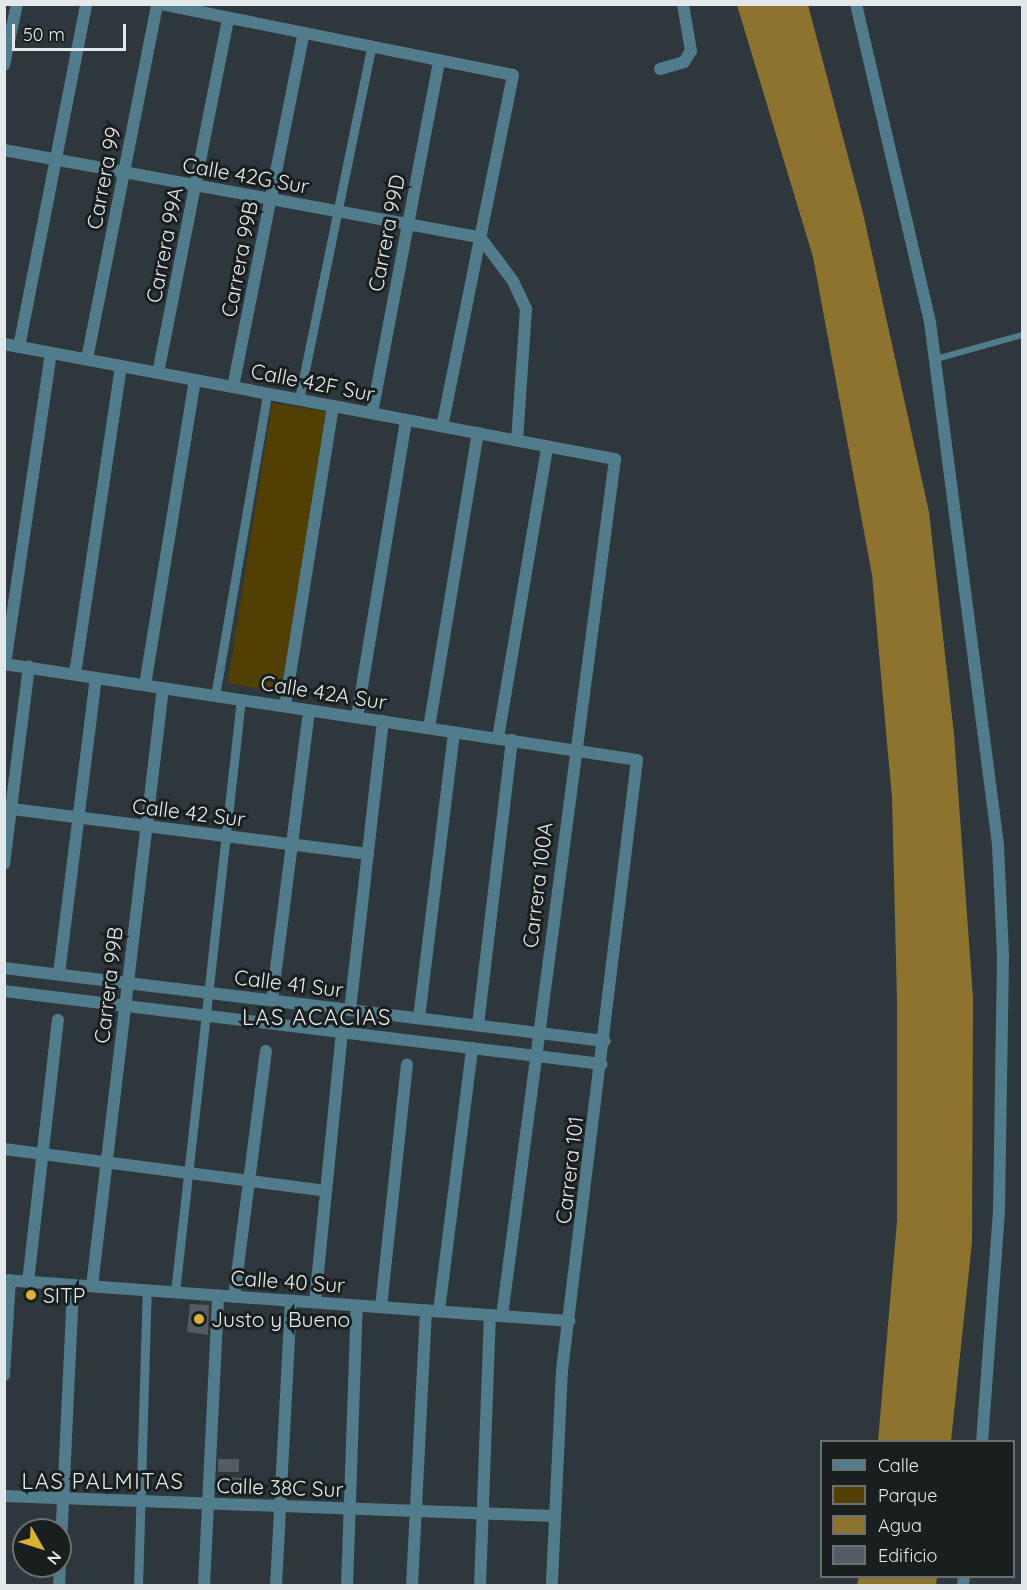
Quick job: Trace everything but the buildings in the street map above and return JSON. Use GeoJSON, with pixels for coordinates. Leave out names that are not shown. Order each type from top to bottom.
{"type":"FeatureCollection","features":[{"type":"Feature","properties":{"kind":"street"},"geometry":{"type":"LineString","coordinates":[[4,65],[17,4]]}},
{"type":"Feature","properties":{"kind":"street"},"geometry":{"type":"LineString","coordinates":[[19,347],[86,4]]}},
{"type":"Feature","properties":{"kind":"street"},"geometry":{"type":"LineString","coordinates":[[159,4],[513,75],[442,426]]}},
{"type":"Feature","properties":{"kind":"street","name":"Carrera 99"},"geometry":{"type":"LineString","coordinates":[[87,359],[159,4]]}},
{"type":"Feature","properties":{"kind":"street"},"geometry":{"type":"LineString","coordinates":[[660,69],[684,62],[691,51],[683,4]]}},
{"type":"Feature","properties":{"kind":"street"},"geometry":{"type":"LineString","coordinates":[[856,4],[916,255],[936,359],[998,845],[1003,956],[999,1211],[982,1440]]}},
{"type":"Feature","properties":{"kind":"street","name":"Carrera 99A"},"geometry":{"type":"LineString","coordinates":[[158,373],[228,18]]}},
{"type":"Feature","properties":{"kind":"street","name":"Carrera 99B"},"geometry":{"type":"LineString","coordinates":[[233,387],[303,33]]}},
{"type":"Feature","properties":{"kind":"street"},"geometry":{"type":"LineString","coordinates":[[299,399],[370,47]]}},
{"type":"Feature","properties":{"kind":"street","name":"Carrera 99D"},"geometry":{"type":"LineString","coordinates":[[372,413],[439,60]]}},
{"type":"Feature","properties":{"kind":"street","name":"Calle 42G Sur"},"geometry":{"type":"LineString","coordinates":[[4,150],[480,237]]}},
{"type":"Feature","properties":{"kind":"street"},"geometry":{"type":"LineString","coordinates":[[480,237],[513,281],[526,309],[518,441]]}},
{"type":"Feature","properties":{"kind":"street","name":"Calle 42F Sur"},"geometry":{"type":"LineString","coordinates":[[4,344],[615,459]]}},
{"type":"Feature","properties":{"kind":"street"},"geometry":{"type":"LineString","coordinates":[[5,664],[51,353]]}},
{"type":"Feature","properties":{"kind":"street"},"geometry":{"type":"LineString","coordinates":[[75,674],[121,366]]}},
{"type":"Feature","properties":{"kind":"street"},"geometry":{"type":"LineString","coordinates":[[145,685],[195,380]]}},
{"type":"Feature","properties":{"kind":"street"},"geometry":{"type":"LineString","coordinates":[[215,696],[267,394]]}},
{"type":"Feature","properties":{"kind":"street"},"geometry":{"type":"LineString","coordinates":[[285,706],[333,406]]}},
{"type":"Feature","properties":{"kind":"street"},"geometry":{"type":"LineString","coordinates":[[357,717],[406,420]]}},
{"type":"Feature","properties":{"kind":"street"},"geometry":{"type":"LineString","coordinates":[[429,728],[478,433]]}},
{"type":"Feature","properties":{"kind":"street"},"geometry":{"type":"LineString","coordinates":[[498,738],[547,447]]}},
{"type":"Feature","properties":{"kind":"street","name":"Carrera 100A"},"geometry":{"type":"LineString","coordinates":[[480,1586],[496,1316],[534,1056],[615,459]]}},
{"type":"Feature","properties":{"kind":"street","name":"Calle 42A Sur"},"geometry":{"type":"LineString","coordinates":[[5,664],[637,759]]}},
{"type":"Feature","properties":{"kind":"street"},"geometry":{"type":"LineString","coordinates":[[4,864],[8,809],[29,668]]}},
{"type":"Feature","properties":{"kind":"street"},"geometry":{"type":"LineString","coordinates":[[59,974],[96,678]]}},
{"type":"Feature","properties":{"kind":"street","name":"Carrera 99B"},"geometry":{"type":"LineString","coordinates":[[92,1286],[164,688]]}},
{"type":"Feature","properties":{"kind":"street"},"geometry":{"type":"LineString","coordinates":[[175,1292],[241,699]]}},
{"type":"Feature","properties":{"kind":"street"},"geometry":{"type":"LineString","coordinates":[[272,1000],[309,710]]}},
{"type":"Feature","properties":{"kind":"street"},"geometry":{"type":"LineString","coordinates":[[350,1010],[383,721]]}},
{"type":"Feature","properties":{"kind":"street"},"geometry":{"type":"LineString","coordinates":[[419,1018],[454,732]]}},
{"type":"Feature","properties":{"kind":"street"},"geometry":{"type":"LineString","coordinates":[[478,1025],[512,741]]}},
{"type":"Feature","properties":{"kind":"street","name":"Carrera 101"},"geometry":{"type":"LineString","coordinates":[[552,1586],[562,1370],[605,1041],[637,759]]}},
{"type":"Feature","properties":{"kind":"street","name":"Calle 42 Sur"},"geometry":{"type":"LineString","coordinates":[[8,809],[368,854]]}},
{"type":"Feature","properties":{"kind":"street","name":"Calle 41 Sur"},"geometry":{"type":"LineString","coordinates":[[4,968],[605,1041]]}},
{"type":"Feature","properties":{"kind":"street","name":"Calle 41 Sur"},"geometry":{"type":"LineString","coordinates":[[4,991],[602,1064]]}},
{"type":"Feature","properties":{"kind":"street"},"geometry":{"type":"LineString","coordinates":[[28,1282],[58,1020]]}},
{"type":"Feature","properties":{"kind":"street"},"geometry":{"type":"LineString","coordinates":[[315,1302],[342,1033]]}},
{"type":"Feature","properties":{"kind":"street"},"geometry":{"type":"LineString","coordinates":[[412,1586],[433,1311],[472,1048]]}},
{"type":"Feature","properties":{"kind":"street"},"geometry":{"type":"LineString","coordinates":[[234,1297],[266,1051]]}},
{"type":"Feature","properties":{"kind":"street"},"geometry":{"type":"LineString","coordinates":[[381,1307],[407,1064]]}},
{"type":"Feature","properties":{"kind":"street"},"geometry":{"type":"LineString","coordinates":[[4,1149],[43,1152],[106,1163],[326,1191]]}},
{"type":"Feature","properties":{"kind":"street"},"geometry":{"type":"LineString","coordinates":[[4,1375],[7,1280]]}},
{"type":"Feature","properties":{"kind":"street","name":"Calle 40 Sur"},"geometry":{"type":"LineString","coordinates":[[7,1280],[570,1321]]}},
{"type":"Feature","properties":{"kind":"street"},"geometry":{"type":"LineString","coordinates":[[59,1586],[73,1285]]}},
{"type":"Feature","properties":{"kind":"street"},"geometry":{"type":"LineString","coordinates":[[138,1586],[147,1290]]}},
{"type":"Feature","properties":{"kind":"street"},"geometry":{"type":"LineString","coordinates":[[204,1586],[218,1295]]}},
{"type":"Feature","properties":{"kind":"street"},"geometry":{"type":"LineString","coordinates":[[276,1586],[291,1301]]}},
{"type":"Feature","properties":{"kind":"street"},"geometry":{"type":"LineString","coordinates":[[347,1586],[357,1305]]}},
{"type":"Feature","properties":{"kind":"street","name":"Calle 38C Sur"},"geometry":{"type":"LineString","coordinates":[[4,1496],[555,1516]]}},
{"type":"Feature","properties":{"kind":"lane"},"geometry":{"type":"LineString","coordinates":[[936,359],[1023,335]]}},
{"type":"Feature","properties":{"kind":"green space"},"geometry":{"type":"Polygon","coordinates":[[[272,403],[328,412],[284,692],[228,684],[272,403]]]}},
{"type":"Feature","properties":{"kind":"water"},"geometry":{"type":"Polygon","coordinates":[[[737,5],[808,5],[863,213],[929,512],[954,734],[973,998],[972,1242],[951,1440],[878,1440],[897,1221],[897,1001],[892,798],[872,575],[813,257],[737,5]]]}},
{"type":"Feature","properties":{"kind":"water"},"geometry":{"type":"Polygon","coordinates":[[[859,1578],[937,1578],[936,1585],[857,1585],[859,1578]]]}},
{"type":"Feature","properties":{"kind":"place","name":"SITP"},"geometry":{"type":"Point","coordinates":[31,1295]}},
{"type":"Feature","properties":{"kind":"place","name":"Justo y Bueno"},"geometry":{"type":"Point","coordinates":[199,1319]}},
{"type":"Feature","properties":{"kind":"district","name":"LAS ACACIAS"},"geometry":{"type":"Point","coordinates":[317,1018]}},
{"type":"Feature","properties":{"kind":"district","name":"LAS PALMITAS"},"geometry":{"type":"Point","coordinates":[103,1482]}}]}
